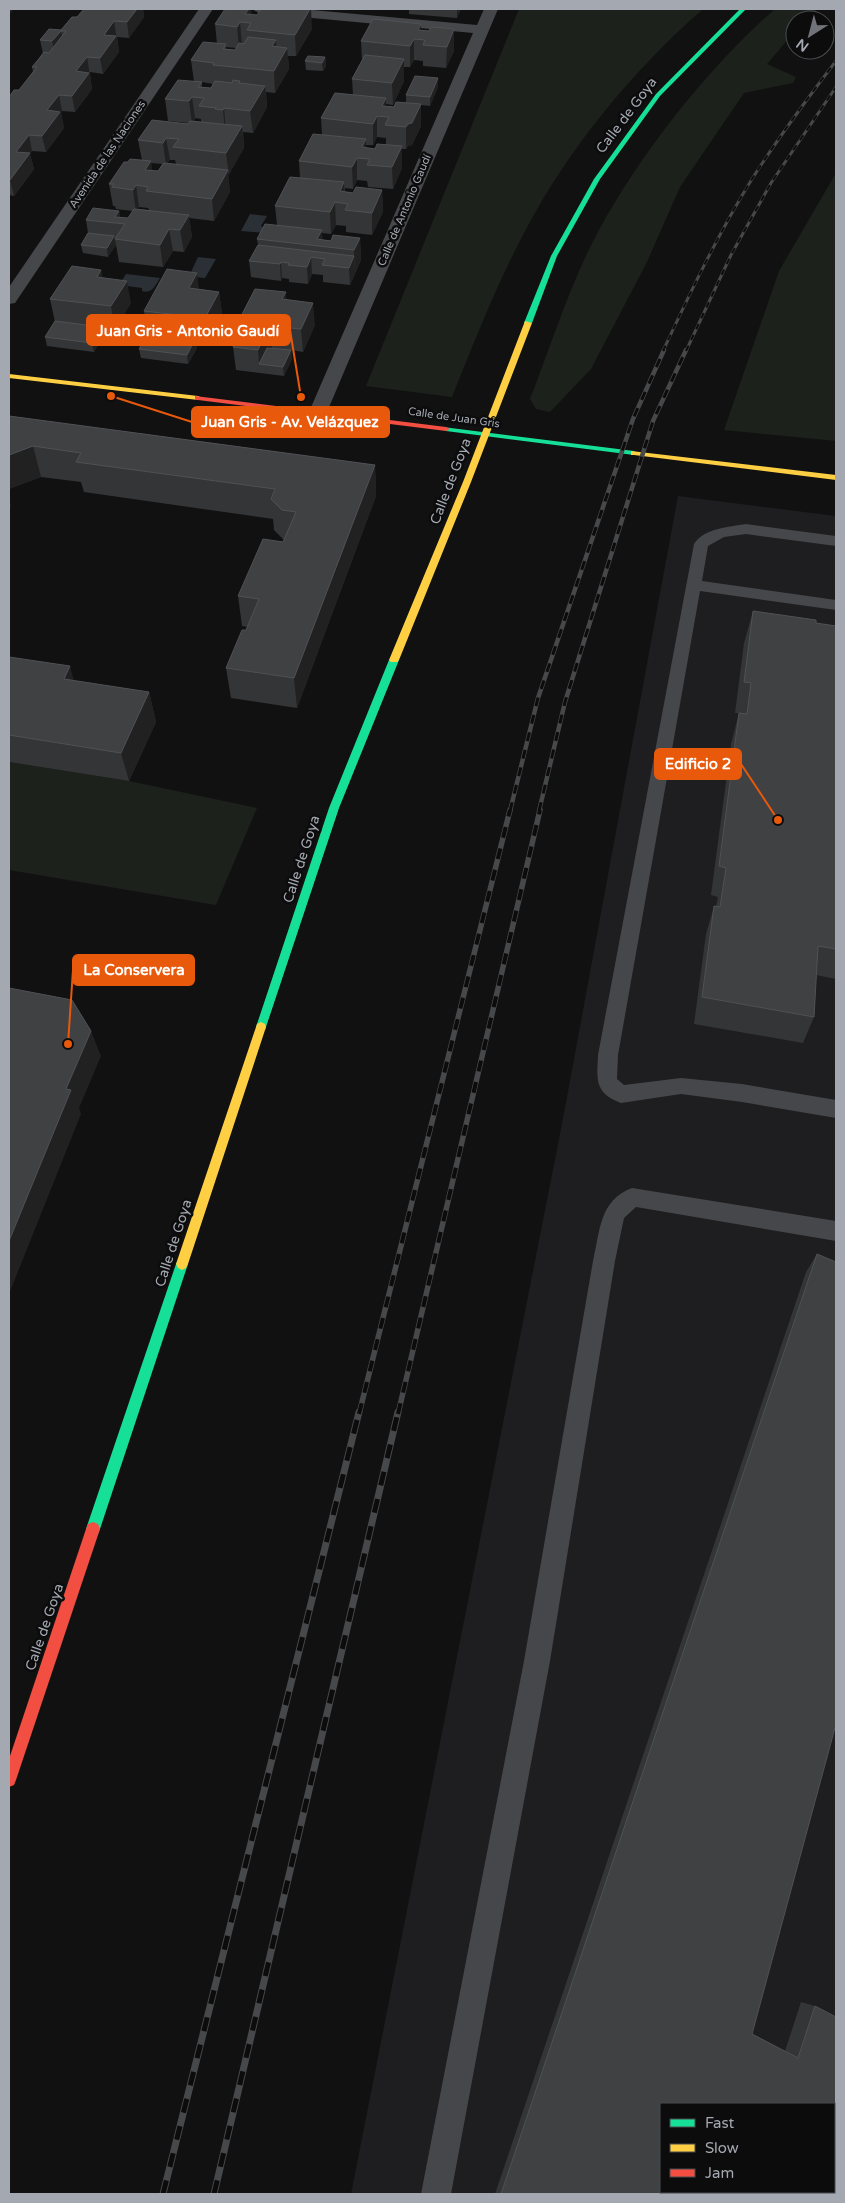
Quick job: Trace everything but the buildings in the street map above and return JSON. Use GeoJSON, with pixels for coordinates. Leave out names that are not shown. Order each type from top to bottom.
{"type":"FeatureCollection","features":[{"type":"Feature","properties":{"kind":"street","name":"Avenida de las Naciones"},"geometry":{"type":"LineString","coordinates":[[9,299],[206,9]]}},
{"type":"Feature","properties":{"kind":"street"},"geometry":{"type":"LineString","coordinates":[[259,9],[482,30]]}},
{"type":"Feature","properties":{"kind":"street","name":"Calle de Antonio Gaudí"},"geometry":{"type":"LineString","coordinates":[[318,412],[491,9]]}},
{"type":"Feature","properties":{"kind":"street","name":"Calle de Goya"},"geometry":{"type":"LineString","coordinates":[[9,1780],[334,808],[485,434],[554,256],[597,179],[658,95],[743,9]]}},
{"type":"Feature","properties":{"kind":"street","name":"Calle de Juan Gris"},"geometry":{"type":"LineString","coordinates":[[9,376],[318,412],[682,460],[836,478]]}},
{"type":"Feature","properties":{"kind":"lane"},"geometry":{"type":"LineString","coordinates":[[836,541],[746,529],[720,533],[701,544],[608,1055],[607,1083],[621,1094],[681,1086],[742,1093],[836,1109]]}},
{"type":"Feature","properties":{"kind":"lane"},"geometry":{"type":"LineString","coordinates":[[693,585],[836,604]]}},
{"type":"Feature","properties":{"kind":"lane"},"geometry":{"type":"LineString","coordinates":[[436,2194],[538,1661],[604,1261],[614,1213],[632,1197],[836,1231]]}},
{"type":"Feature","properties":{"kind":"shaded area"},"geometry":{"type":"Polygon","coordinates":[[[519,9],[703,9],[632,79],[610,104],[570,157],[523,235],[501,280],[452,397],[366,386],[519,9]]]}},
{"type":"Feature","properties":{"kind":"shaded area"},"geometry":{"type":"Polygon","coordinates":[[[775,9],[818,9],[785,10],[785,43],[767,64],[796,77],[793,83],[744,93],[680,187],[647,262],[591,369],[550,412],[536,409],[530,399],[579,271],[599,230],[635,171],[678,112],[750,31],[775,9]]]}},
{"type":"Feature","properties":{"kind":"shaded area"},"geometry":{"type":"Polygon","coordinates":[[[836,173],[836,441],[724,430],[779,271],[836,173]]]}},
{"type":"Feature","properties":{"kind":"shaded area"},"geometry":{"type":"Polygon","coordinates":[[[250,214],[267,216],[261,226],[267,230],[265,233],[241,231],[250,214]]]}},
{"type":"Feature","properties":{"kind":"shaded area"},"geometry":{"type":"Polygon","coordinates":[[[198,257],[216,259],[205,278],[181,276],[184,271],[191,272],[198,257]]]}},
{"type":"Feature","properties":{"kind":"shaded area"},"geometry":{"type":"Polygon","coordinates":[[[126,274],[160,278],[153,289],[145,292],[142,291],[142,288],[119,285],[126,274]]]}},
{"type":"Feature","properties":{"kind":"shaded area"},"geometry":{"type":"Polygon","coordinates":[[[678,496],[836,516],[836,2194],[351,2194],[562,1124],[678,496]]]}},
{"type":"Feature","properties":{"kind":"shaded area"},"geometry":{"type":"Polygon","coordinates":[[[9,762],[129,781],[257,808],[216,905],[9,870],[9,762]]]}},
{"type":"Feature","properties":{"kind":"railway"},"geometry":{"type":"LineString","coordinates":[[663,351],[705,264],[740,200],[782,134],[836,61]]}},
{"type":"Feature","properties":{"kind":"railway"},"geometry":{"type":"LineString","coordinates":[[686,351],[731,255],[771,183],[836,87]]}},
{"type":"Feature","properties":{"kind":"railway"},"geometry":{"type":"LineString","coordinates":[[510,811],[538,698],[633,419],[664,350]]}},
{"type":"Feature","properties":{"kind":"railway"},"geometry":{"type":"LineString","coordinates":[[539,811],[565,702],[653,421],[686,350]]}},
{"type":"Feature","properties":{"kind":"railway"},"geometry":{"type":"LineString","coordinates":[[359,1414],[510,810]]}},
{"type":"Feature","properties":{"kind":"railway"},"geometry":{"type":"LineString","coordinates":[[398,1414],[540,810]]}},
{"type":"Feature","properties":{"kind":"railway"},"geometry":{"type":"LineString","coordinates":[[163,2194],[359,1412]]}},
{"type":"Feature","properties":{"kind":"railway"},"geometry":{"type":"LineString","coordinates":[[214,2194],[398,1412]]}},
{"type":"Feature","properties":{"kind":"traffic: fast"},"geometry":{"type":"LineString","coordinates":[[528,323],[554,256],[597,179],[658,95],[743,9]]}},
{"type":"Feature","properties":{"kind":"traffic: fast"},"geometry":{"type":"LineString","coordinates":[[446,429],[634,453]]}},
{"type":"Feature","properties":{"kind":"traffic: fast"},"geometry":{"type":"LineString","coordinates":[[261,1027],[334,808],[394,660]]}},
{"type":"Feature","properties":{"kind":"traffic: fast"},"geometry":{"type":"LineString","coordinates":[[93,1529],[182,1264]]}},
{"type":"Feature","properties":{"kind":"traffic: slow"},"geometry":{"type":"LineString","coordinates":[[394,660],[467,482],[528,323]]}},
{"type":"Feature","properties":{"kind":"traffic: slow"},"geometry":{"type":"LineString","coordinates":[[9,376],[198,398]]}},
{"type":"Feature","properties":{"kind":"traffic: slow"},"geometry":{"type":"LineString","coordinates":[[634,453],[836,478]]}},
{"type":"Feature","properties":{"kind":"traffic: slow"},"geometry":{"type":"LineString","coordinates":[[182,1264],[261,1027]]}},
{"type":"Feature","properties":{"kind":"traffic: jam"},"geometry":{"type":"LineString","coordinates":[[198,398],[446,429]]}},
{"type":"Feature","properties":{"kind":"traffic: jam"},"geometry":{"type":"LineString","coordinates":[[9,1780],[93,1529]]}},
{"type":"Feature","properties":{"kind":"place","name":"Juan Gris - Av. Velázquez"},"geometry":{"type":"Point","coordinates":[111,396]}},
{"type":"Feature","properties":{"kind":"place","name":"Juan Gris - Antonio Gaudí"},"geometry":{"type":"Point","coordinates":[301,397]}},
{"type":"Feature","properties":{"kind":"place","name":"Edificio 2"},"geometry":{"type":"Point","coordinates":[778,820]}},
{"type":"Feature","properties":{"kind":"place","name":"La Conservera"},"geometry":{"type":"Point","coordinates":[68,1044]}}]}
